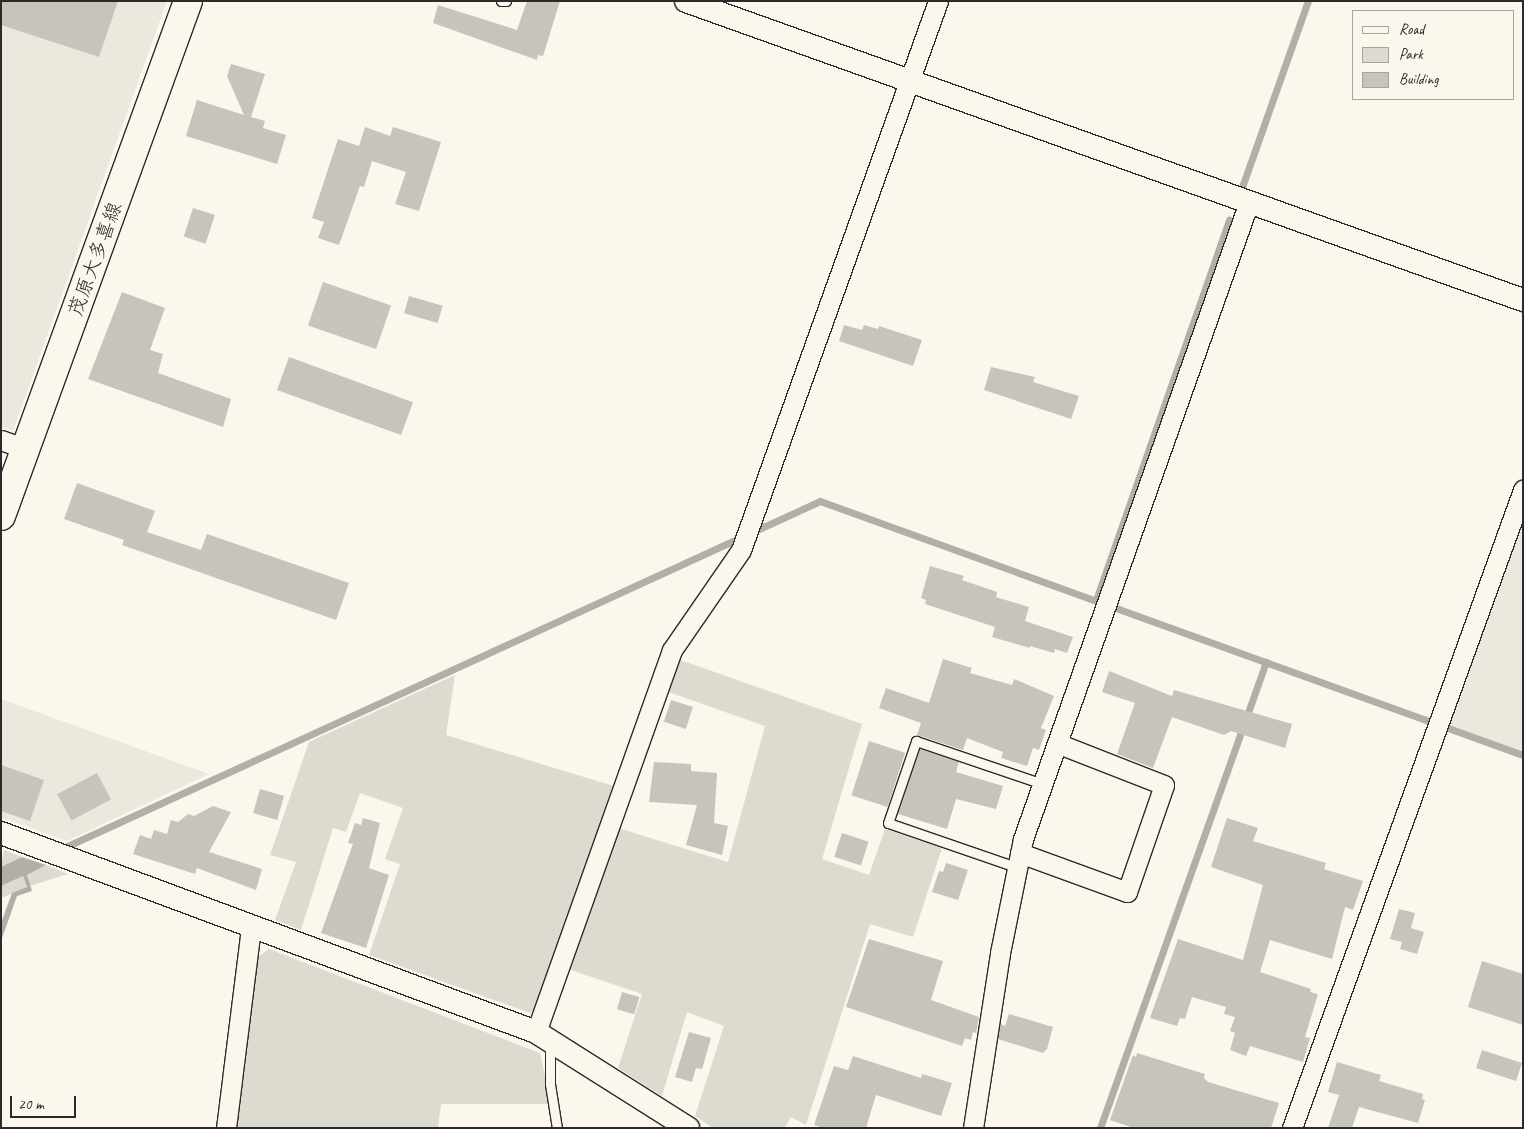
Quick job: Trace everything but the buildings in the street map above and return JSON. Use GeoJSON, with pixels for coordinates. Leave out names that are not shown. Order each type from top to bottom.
{"type":"FeatureCollection","features":[{"type":"Feature","properties":{"kind":"main road","name":"茂原大多喜線"},"geometry":{"type":"LineString","coordinates":[[1,516],[188,1]]}},
{"type":"Feature","properties":{"kind":"street"},"geometry":{"type":"LineString","coordinates":[[686,1],[1523,300]]}},
{"type":"Feature","properties":{"kind":"street"},"geometry":{"type":"LineString","coordinates":[[544,1037],[672,650],[741,550],[938,1]]}},
{"type":"Feature","properties":{"kind":"street"},"geometry":{"type":"LineString","coordinates":[[973,1128],[1018,860],[1108,594],[1249,202]]}},
{"type":"Feature","properties":{"kind":"street"},"geometry":{"type":"LineString","coordinates":[[1,440],[26,449]]}},
{"type":"Feature","properties":{"kind":"street"},"geometry":{"type":"LineString","coordinates":[[1292,1128],[1523,490]]}},
{"type":"Feature","properties":{"kind":"street"},"geometry":{"type":"LineString","coordinates":[[1018,860],[1127,892],[1164,785],[1057,743]]}},
{"type":"Feature","properties":{"kind":"street"},"geometry":{"type":"LineString","coordinates":[[1,833],[544,1037],[688,1128]]}},
{"type":"Feature","properties":{"kind":"street"},"geometry":{"type":"LineString","coordinates":[[226,1128],[251,928]]}},
{"type":"Feature","properties":{"kind":"lane"},"geometry":{"type":"LineString","coordinates":[[501,1],[506,1]]}},
{"type":"Feature","properties":{"kind":"lane"},"geometry":{"type":"LineString","coordinates":[[1018,860],[888,823],[916,741],[1043,784]]}},
{"type":"Feature","properties":{"kind":"lane"},"geometry":{"type":"LineString","coordinates":[[544,1037],[557,1128]]}},
{"type":"Feature","properties":{"kind":"shaded area"},"geometry":{"type":"Polygon","coordinates":[[[1,1],[167,1],[13,431],[1,427],[1,1]]]}},
{"type":"Feature","properties":{"kind":"shaded area"},"geometry":{"type":"Polygon","coordinates":[[[1523,514],[1523,755],[1444,726],[1523,514]]]}},
{"type":"Feature","properties":{"kind":"shaded area"},"geometry":{"type":"Polygon","coordinates":[[[1,699],[209,774],[67,841],[1,817],[1,699]]]}},
{"type":"Feature","properties":{"kind":"shaded area"},"geometry":{"type":"Polygon","coordinates":[[[22,857],[46,865],[27,875],[32,891],[17,896],[1,941],[1,923],[12,893],[27,887],[23,876],[1,886],[1,867],[22,857]]]}},
{"type":"Feature","properties":{"kind":"green space"},"geometry":{"type":"Polygon","coordinates":[[[675,658],[862,724],[822,859],[869,875],[885,829],[942,848],[913,937],[870,924],[806,1125],[791,1117],[785,1128],[713,1128],[695,1116],[724,1026],[687,1012],[662,1096],[618,1068],[642,994],[565,968],[615,827],[728,862],[765,726],[663,690],[675,658]]]}},
{"type":"Feature","properties":{"kind":"green space"},"geometry":{"type":"Polygon","coordinates":[[[455,675],[446,735],[617,787],[541,1003],[530,1013],[369,955],[400,864],[385,859],[403,808],[360,793],[346,832],[333,828],[301,930],[275,920],[296,862],[270,855],[309,742],[455,675]]]}},
{"type":"Feature","properties":{"kind":"green space"},"geometry":{"type":"Polygon","coordinates":[[[4,850],[22,857],[1,867],[4,850]]]}},
{"type":"Feature","properties":{"kind":"green space"},"geometry":{"type":"Polygon","coordinates":[[[46,865],[68,874],[30,886],[27,875],[46,865]]]}},
{"type":"Feature","properties":{"kind":"green space"},"geometry":{"type":"Polygon","coordinates":[[[23,876],[27,888],[1,898],[1,886],[23,876]]]}},
{"type":"Feature","properties":{"kind":"green space"},"geometry":{"type":"Polygon","coordinates":[[[269,949],[540,1053],[551,1104],[441,1104],[438,1128],[233,1128],[253,961],[269,949]]]}},
{"type":"Feature","properties":{"kind":"waterway"},"geometry":{"type":"LineString","coordinates":[[1242,187],[1308,1]]}},
{"type":"Feature","properties":{"kind":"waterway"},"geometry":{"type":"LineString","coordinates":[[1096,600],[1229,220]]}},
{"type":"Feature","properties":{"kind":"waterway"},"geometry":{"type":"LineString","coordinates":[[61,849],[820,501],[1523,755]]}},
{"type":"Feature","properties":{"kind":"waterway"},"geometry":{"type":"LineString","coordinates":[[1100,1128],[1266,662]]}}]}
